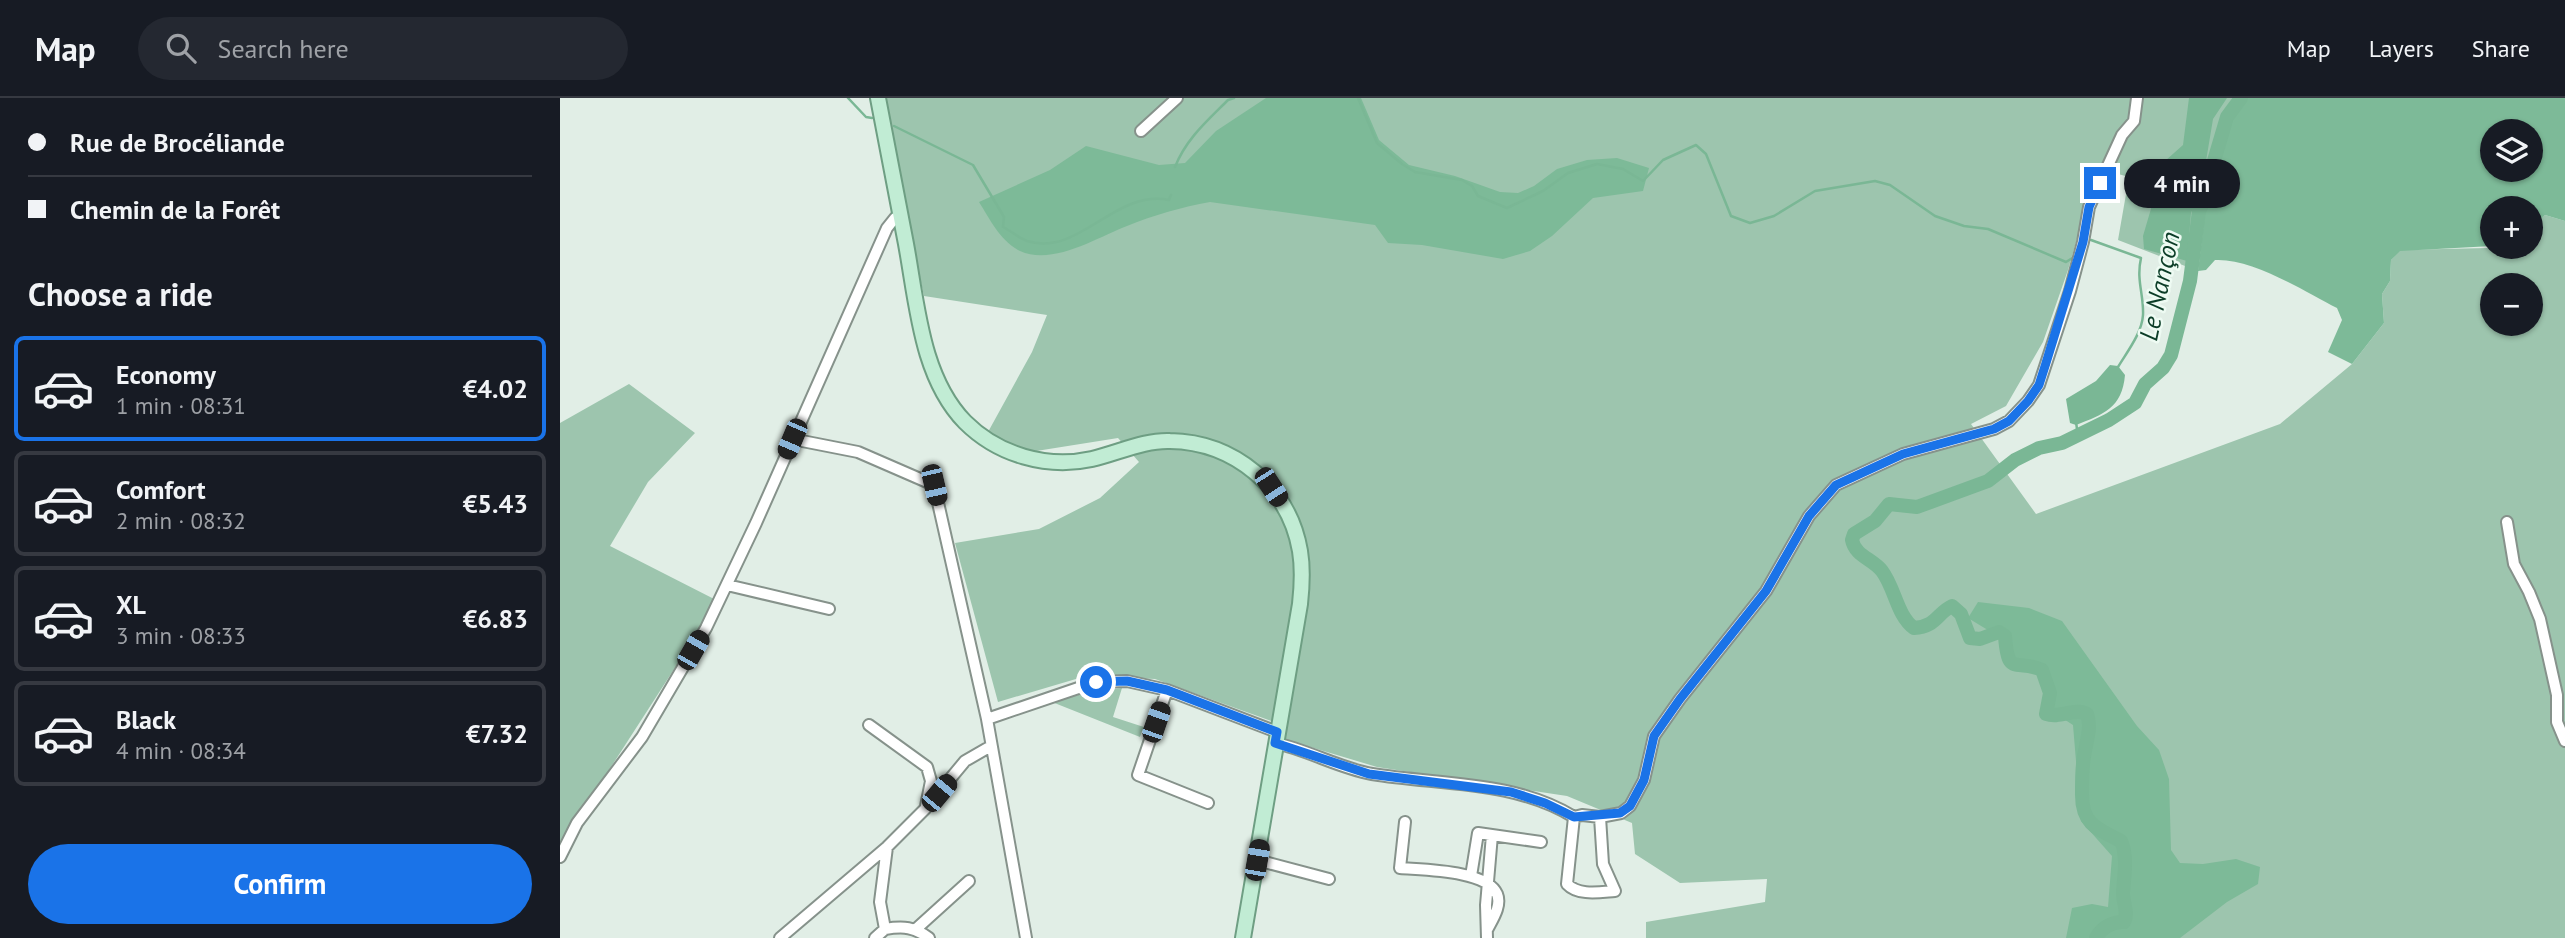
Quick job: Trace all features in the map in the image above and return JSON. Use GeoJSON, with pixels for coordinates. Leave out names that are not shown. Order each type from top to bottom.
{"type":"FeatureCollection","features":[{"type":"Feature","properties":{"kind":"main road"},"geometry":{"type":"LineString","coordinates":[[878,98],[925,341],[941,389],[953,409],[984,439],[1003,450],[1043,461],[1091,459],[1144,444],[1168,441],[1217,449],[1237,459],[1271,487],[1289,514],[1303,575],[1300,604],[1243,938]]}},
{"type":"Feature","properties":{"kind":"street"},"geometry":{"type":"LineString","coordinates":[[1141,131],[1177,98]]}},
{"type":"Feature","properties":{"kind":"street"},"geometry":{"type":"LineString","coordinates":[[987,719],[1096,682],[1127,681],[1167,690],[1276,738],[1369,774],[1511,792],[1545,803],[1574,817],[1600,817],[1620,813],[1630,806],[1644,780],[1654,736],[1766,591],[1809,516],[1836,485],[1903,454],[1994,429],[2009,421],[2028,401],[2039,385],[2070,291],[2089,207],[2122,135],[2134,121],[2137,98]]}},
{"type":"Feature","properties":{"kind":"street"},"geometry":{"type":"LineString","coordinates":[[560,857],[577,823],[642,737],[706,628],[756,523],[887,228],[895,218],[901,216]]}},
{"type":"Feature","properties":{"kind":"street"},"geometry":{"type":"LineString","coordinates":[[792,439],[858,452],[934,485],[987,719],[1026,938]]}},
{"type":"Feature","properties":{"kind":"street"},"geometry":{"type":"LineString","coordinates":[[2507,522],[2514,564],[2540,619],[2557,695],[2557,722],[2565,741]]}},
{"type":"Feature","properties":{"kind":"street"},"geometry":{"type":"LineString","coordinates":[[726,585],[829,609]]}},
{"type":"Feature","properties":{"kind":"street"},"geometry":{"type":"LineString","coordinates":[[1167,690],[1138,775],[1208,803]]}},
{"type":"Feature","properties":{"kind":"street"},"geometry":{"type":"LineString","coordinates":[[869,725],[927,767],[931,781],[925,809]]}},
{"type":"Feature","properties":{"kind":"street"},"geometry":{"type":"LineString","coordinates":[[780,938],[887,848],[925,809],[965,761],[991,746]]}},
{"type":"Feature","properties":{"kind":"street"},"geometry":{"type":"LineString","coordinates":[[1574,817],[1567,884],[1571,889],[1582,892],[1615,891],[1603,864],[1600,817]]}},
{"type":"Feature","properties":{"kind":"street"},"geometry":{"type":"LineString","coordinates":[[1405,822],[1400,869],[1472,876],[1488,882]]}},
{"type":"Feature","properties":{"kind":"street"},"geometry":{"type":"LineString","coordinates":[[1472,876],[1478,833],[1541,842]]}},
{"type":"Feature","properties":{"kind":"street"},"geometry":{"type":"LineString","coordinates":[[1487,934],[1492,835]]}},
{"type":"Feature","properties":{"kind":"street"},"geometry":{"type":"LineString","coordinates":[[885,929],[880,902],[887,848]]}},
{"type":"Feature","properties":{"kind":"street"},"geometry":{"type":"LineString","coordinates":[[1257,860],[1329,879]]}},
{"type":"Feature","properties":{"kind":"street"},"geometry":{"type":"LineString","coordinates":[[865,866],[882,881]]}},
{"type":"Feature","properties":{"kind":"street"},"geometry":{"type":"LineString","coordinates":[[916,929],[917,925],[969,881]]}},
{"type":"Feature","properties":{"kind":"street"},"geometry":{"type":"LineString","coordinates":[[875,938],[885,929],[902,926],[916,929],[929,938]]}},
{"type":"Feature","properties":{"kind":"shaded area"},"geometry":{"type":"Polygon","coordinates":[[[880,98],[2236,98],[2209,180],[2198,271],[2118,240],[2129,177],[2100,169],[2043,342],[2006,406],[1971,424],[2036,514],[2280,424],[2352,364],[2384,323],[2382,294],[2390,281],[2391,260],[2400,250],[2480,248],[2480,259],[2543,259],[2543,216],[2565,221],[2565,938],[1646,938],[1646,922],[1765,902],[1767,879],[1680,883],[1635,854],[1632,823],[1567,796],[1377,767],[1287,740],[1274,722],[1155,679],[1086,676],[998,702],[955,543],[1039,529],[1100,498],[1139,462],[1118,438],[1030,452],[1009,445],[988,432],[1032,352],[1047,315],[924,296],[880,98]]]}},
{"type":"Feature","properties":{"kind":"shaded area"},"geometry":{"type":"Polygon","coordinates":[[[1266,98],[1361,98],[1379,140],[1409,165],[1455,176],[1500,192],[1518,193],[1534,186],[1557,169],[1587,160],[1617,158],[1649,168],[1643,191],[1593,198],[1552,236],[1530,251],[1503,259],[1422,245],[1388,243],[1375,225],[1210,202],[1147,218],[1061,253],[1033,255],[1020,251],[1007,242],[979,202],[1050,170],[1086,146],[1159,165],[1185,163],[1216,131],[1266,98]]]}},
{"type":"Feature","properties":{"kind":"shaded area"},"geometry":{"type":"Polygon","coordinates":[[[2189,98],[2227,98],[2213,119],[2201,191],[2191,213],[2187,261],[2144,249],[2143,236],[2165,161],[2183,145],[2189,98]]]}},
{"type":"Feature","properties":{"kind":"shaded area"},"geometry":{"type":"Polygon","coordinates":[[[2236,98],[2565,98],[2565,221],[2543,217],[2543,196],[2480,196],[2480,247],[2400,251],[2391,260],[2390,281],[2382,294],[2384,323],[2352,364],[2328,352],[2342,320],[2337,308],[2278,277],[2245,264],[2215,260],[2206,270],[2198,271],[2209,180],[2236,98]]]}},
{"type":"Feature","properties":{"kind":"shaded area"},"geometry":{"type":"Polygon","coordinates":[[[2110,365],[2118,366],[2125,375],[2116,402],[2095,417],[2076,425],[2070,423],[2066,399],[2096,381],[2110,365]]]}},
{"type":"Feature","properties":{"kind":"shaded area"},"geometry":{"type":"Polygon","coordinates":[[[629,384],[695,433],[648,482],[610,546],[718,601],[560,846],[560,423],[629,384]]]}},
{"type":"Feature","properties":{"kind":"shaded area"},"geometry":{"type":"Polygon","coordinates":[[[1978,602],[2029,608],[2062,621],[2137,726],[2159,750],[2169,779],[2171,850],[2180,863],[2203,864],[2236,859],[2260,867],[2258,884],[2227,902],[2180,938],[2066,938],[2072,908],[2092,904],[2108,907],[2112,856],[2081,821],[2073,725],[2050,710],[2046,687],[2038,673],[2015,670],[2005,657],[2001,638],[1968,618],[1978,602]]]}},
{"type":"Feature","properties":{"kind":"shaded area"},"geometry":{"type":"Polygon","coordinates":[[[1122,688],[1113,717],[1150,729],[1149,733],[1142,731],[1140,737],[1052,702],[1093,691],[1122,688]]]}},
{"type":"Feature","properties":{"kind":"waterway"},"geometry":{"type":"LineString","coordinates":[[848,98],[866,117],[872,118]]}},
{"type":"Feature","properties":{"kind":"waterway"},"geometry":{"type":"LineString","coordinates":[[1175,167],[1198,131],[1228,100],[1234,98]]}},
{"type":"Feature","properties":{"kind":"waterway"},"geometry":{"type":"LineString","coordinates":[[1358,98],[1377,143],[1402,164],[1415,172],[1462,180],[1472,186],[1478,196],[1507,208],[1543,191],[1568,173],[1597,164],[1623,169],[1643,181],[1663,160],[1696,145],[1706,154],[1731,216],[1750,223],[1774,216],[1815,191],[1875,181],[1890,185],[1935,216],[1964,226],[1988,229],[2066,262],[2074,257]]}},
{"type":"Feature","properties":{"kind":"waterway","name":"Le Nançon"},"geometry":{"type":"LineString","coordinates":[[2096,938],[2108,926],[2124,922],[2125,860],[2121,841],[2098,829],[2085,813],[2082,783],[2089,730],[2087,714],[2046,714],[2050,693],[2042,670],[2011,662],[2005,636],[1999,632],[1980,639],[1970,638],[1961,614],[1952,606],[1927,625],[1914,628],[1900,609],[1882,571],[1860,554],[1852,540],[1854,534],[1875,521],[1889,504],[1917,507],[1988,481],[2015,460],[2039,448],[2062,443],[2109,420],[2135,403],[2145,384],[2163,368],[2171,355],[2190,281],[2199,211],[2208,192],[2211,171],[2227,117],[2241,98]]}},
{"type":"Feature","properties":{"kind":"waterway"},"geometry":{"type":"LineString","coordinates":[[894,126],[973,165],[1004,217],[1003,227],[1027,241],[1046,243],[1064,240],[1131,204],[1149,199],[1169,200],[1171,195]]}},
{"type":"Feature","properties":{"kind":"waterway"},"geometry":{"type":"LineString","coordinates":[[2091,240],[2141,258],[2139,273],[2142,322],[2134,342],[2118,367]]}},
{"type":"Feature","properties":{"kind":"waterway"},"geometry":{"type":"LineString","coordinates":[[2076,422],[2078,436]]}},
{"type":"Feature","properties":{"kind":"route"},"geometry":{"type":"LineString","coordinates":[[1096,682],[1127,681],[1167,690],[1277,732],[1275,743],[1369,774],[1511,792],[1545,803],[1574,817],[1600,817],[1620,813],[1630,806],[1644,780],[1654,736],[1766,591],[1809,516],[1836,485],[1903,454],[1994,429],[2009,421],[2028,401],[2039,385],[2070,291],[2089,207],[2100,183]]}}]}
